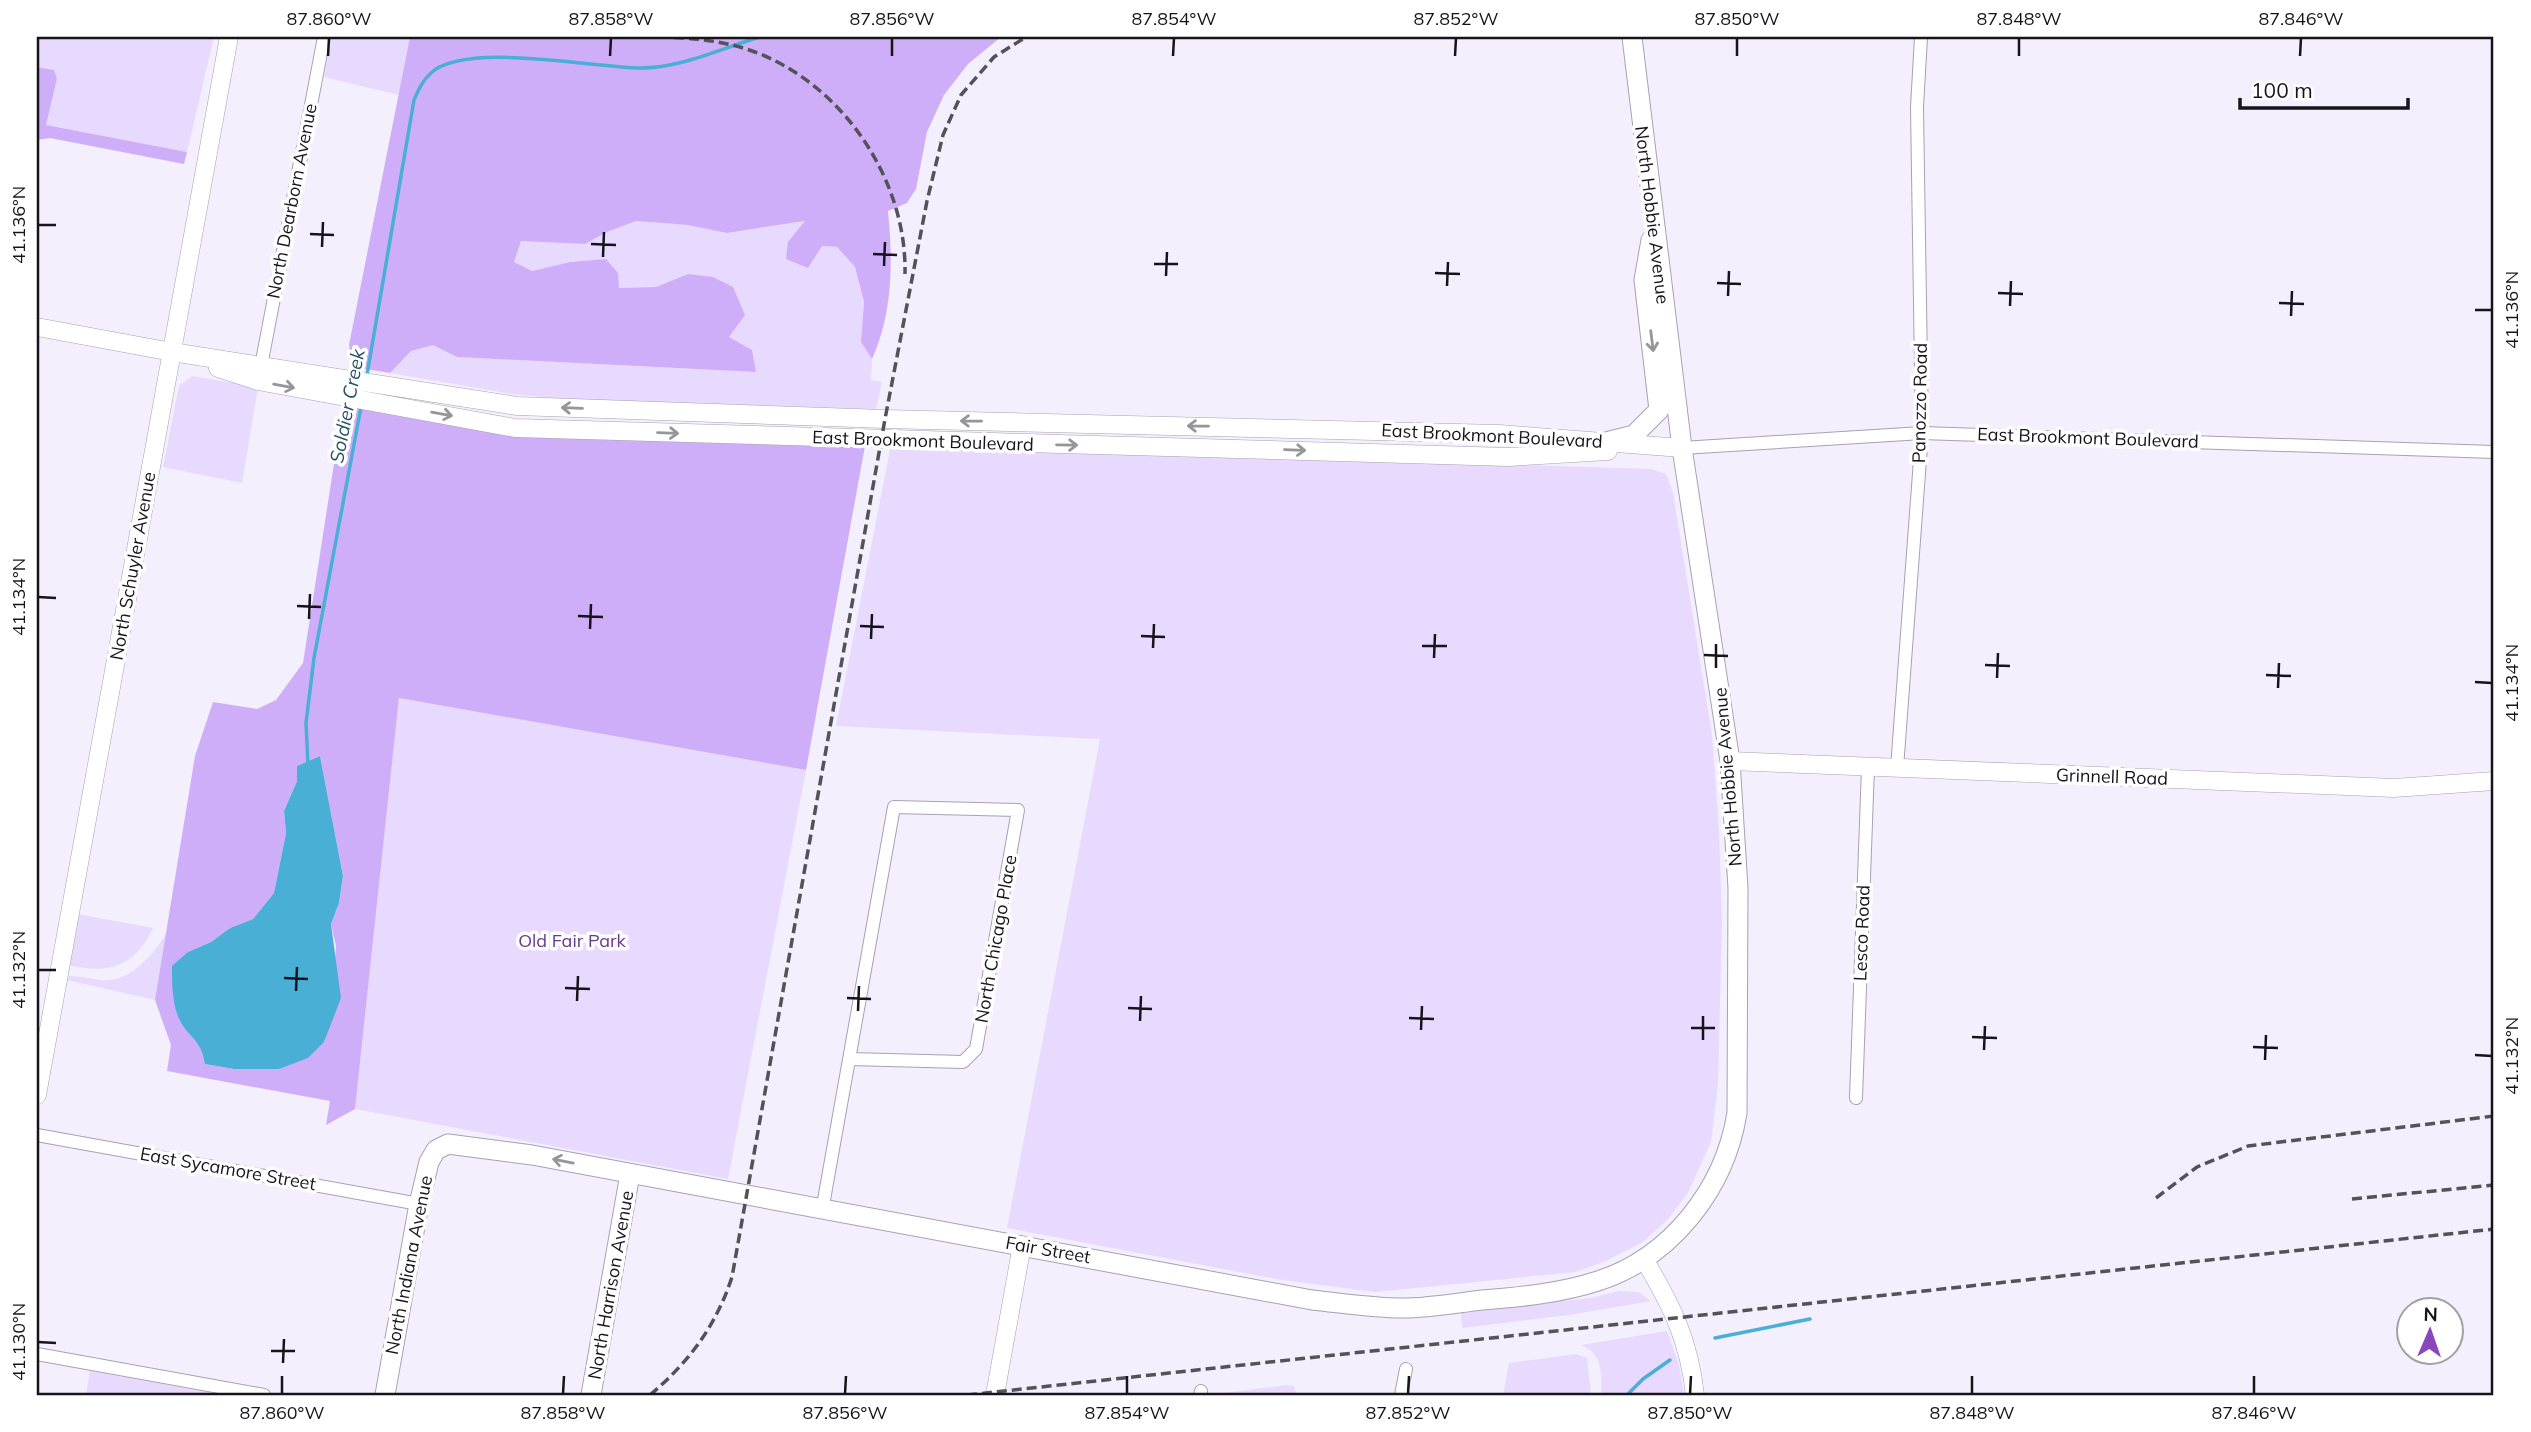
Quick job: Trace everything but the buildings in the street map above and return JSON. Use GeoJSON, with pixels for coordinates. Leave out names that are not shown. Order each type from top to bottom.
{"type":"FeatureCollection","features":[{"type":"Feature","properties":{"kind":"main road","name":"North Schuyler Avenue"},"geometry":{"type":"LineString","coordinates":[[37,1095],[229,37]]}},
{"type":"Feature","properties":{"kind":"main road","name":"North Hobbie Avenue"},"geometry":{"type":"LineString","coordinates":[[1632,37],[1682,447],[1730,761],[1738,888],[1737,1102],[1733,1135],[1720,1175],[1707,1196],[1669,1239],[1644,1259]]}},
{"type":"Feature","properties":{"kind":"main road"},"geometry":{"type":"LineString","coordinates":[[1606,442],[1633,435],[1659,410],[1644,280],[1654,225]]}},
{"type":"Feature","properties":{"kind":"main road","name":"East Brookmont Boulevard"},"geometry":{"type":"LineString","coordinates":[[37,327],[261,366],[349,388],[375,402],[515,428],[1508,457],[1682,447]]}},
{"type":"Feature","properties":{"kind":"main road","name":"East Brookmont Boulevard"},"geometry":{"type":"LineString","coordinates":[[172,352],[258,381],[349,388],[379,384],[517,405],[885,419],[1499,434],[1682,447]]}},
{"type":"Feature","properties":{"kind":"main road","name":"Grinnell Road"},"geometry":{"type":"LineString","coordinates":[[1730,761],[2394,788],[2494,780]]}},
{"type":"Feature","properties":{"kind":"main road","name":"Fair Street"},"geometry":{"type":"LineString","coordinates":[[448,1144],[462,1144],[631,1174],[1312,1300],[1404,1308],[1541,1295],[1600,1281],[1644,1259]]}},
{"type":"Feature","properties":{"kind":"main road","name":"North Indiana Avenue"},"geometry":{"type":"LineString","coordinates":[[385,1395],[429,1162],[436,1150],[448,1144]]}},
{"type":"Feature","properties":{"kind":"main road","name":"North Harrison Avenue"},"geometry":{"type":"LineString","coordinates":[[591,1395],[631,1174]]}},
{"type":"Feature","properties":{"kind":"main road"},"geometry":{"type":"LineString","coordinates":[[995,1395],[1022,1245]]}},
{"type":"Feature","properties":{"kind":"main road"},"geometry":{"type":"LineString","coordinates":[[1644,1259],[1678,1317],[1692,1362],[1695,1395]]}},
{"type":"Feature","properties":{"kind":"street","name":"North Dearborn Avenue"},"geometry":{"type":"LineString","coordinates":[[261,366],[324,37]]}},
{"type":"Feature","properties":{"kind":"street","name":"Panozzo Road"},"geometry":{"type":"LineString","coordinates":[[1897,768],[1922,433],[1917,107],[1921,37]]}},
{"type":"Feature","properties":{"kind":"street","name":"East Brookmont Boulevard"},"geometry":{"type":"LineString","coordinates":[[1682,447],[1922,433],[2494,452]]}},
{"type":"Feature","properties":{"kind":"street","name":"Lesco Road"},"geometry":{"type":"LineString","coordinates":[[1856,1098],[1868,767]]}},
{"type":"Feature","properties":{"kind":"street","name":"North Chicago Place"},"geometry":{"type":"LineString","coordinates":[[894,807],[1018,810],[976,1049],[963,1062],[850,1059],[894,807]]}},
{"type":"Feature","properties":{"kind":"street"},"geometry":{"type":"LineString","coordinates":[[822,1211],[850,1059]]}},
{"type":"Feature","properties":{"kind":"street","name":"East Sycamore Street"},"geometry":{"type":"LineString","coordinates":[[37,1135],[419,1204]]}},
{"type":"Feature","properties":{"kind":"street"},"geometry":{"type":"LineString","coordinates":[[37,1354],[264,1395]]}},
{"type":"Feature","properties":{"kind":"street"},"geometry":{"type":"LineString","coordinates":[[1401,1395],[1406,1368]]}},
{"type":"Feature","properties":{"kind":"green space"},"geometry":{"type":"Polygon","coordinates":[[[37,37],[214,37],[187,152],[46,125],[57,79],[54,70],[37,67],[37,37]]]}},
{"type":"Feature","properties":{"kind":"green space"},"geometry":{"type":"Polygon","coordinates":[[[331,37],[410,37],[399,95],[324,77],[331,37]]]}},
{"type":"Feature","properties":{"kind":"green space"},"geometry":{"type":"Polygon","coordinates":[[[636,221],[688,225],[727,233],[806,221],[822,246],[837,247],[855,267],[864,302],[861,342],[872,359],[871,380],[882,382],[876,409],[562,399],[512,394],[390,373],[411,351],[433,344],[457,357],[755,372],[752,350],[728,337],[688,274],[656,287],[619,288],[606,259],[570,262],[532,271],[514,262],[521,241],[585,244],[636,221]]]}},
{"type":"Feature","properties":{"kind":"green space"},"geometry":{"type":"Polygon","coordinates":[[[192,376],[258,387],[242,483],[163,467],[179,386],[192,376]]]}},
{"type":"Feature","properties":{"kind":"green space"},"geometry":{"type":"Polygon","coordinates":[[[891,445],[1651,469],[1666,474],[1673,493],[1712,735],[1722,922],[1718,1084],[1711,1142],[1688,1193],[1668,1219],[1643,1242],[1606,1261],[1575,1272],[1375,1292],[1276,1279],[1007,1228],[1100,739],[836,726],[891,445]]]}},
{"type":"Feature","properties":{"kind":"green space","name":"Old Fair Park"},"geometry":{"type":"Polygon","coordinates":[[[399,698],[806,770],[728,1179],[355,1109],[399,698]]]}},
{"type":"Feature","properties":{"kind":"green space"},"geometry":{"type":"Polygon","coordinates":[[[77,914],[153,928],[146,941],[129,959],[108,968],[83,968],[69,965],[77,914]]]}},
{"type":"Feature","properties":{"kind":"green space"},"geometry":{"type":"Polygon","coordinates":[[[166,934],[155,1000],[67,980],[69,976],[102,980],[122,977],[140,966],[166,934]]]}},
{"type":"Feature","properties":{"kind":"green space"},"geometry":{"type":"Polygon","coordinates":[[[1619,1291],[1638,1292],[1651,1301],[1569,1315],[1462,1328],[1461,1312],[1591,1298],[1619,1291]]]}},
{"type":"Feature","properties":{"kind":"green space"},"geometry":{"type":"Polygon","coordinates":[[[1667,1331],[1679,1365],[1684,1395],[1601,1395],[1600,1366],[1594,1354],[1581,1345],[1667,1331]]]}},
{"type":"Feature","properties":{"kind":"green space"},"geometry":{"type":"Polygon","coordinates":[[[1576,1354],[1587,1358],[1591,1395],[1503,1395],[1509,1363],[1576,1354]]]}},
{"type":"Feature","properties":{"kind":"green space"},"geometry":{"type":"Polygon","coordinates":[[[90,1371],[222,1395],[86,1395],[90,1371]]]}},
{"type":"Feature","properties":{"kind":"green space"},"geometry":{"type":"Polygon","coordinates":[[[1294,1386],[1296,1395],[1207,1395],[1294,1386]]]}},
{"type":"Feature","properties":{"kind":"shaded area"},"geometry":{"type":"Polygon","coordinates":[[[410,37],[1001,37],[968,64],[944,95],[927,132],[916,189],[907,203],[888,211],[891,249],[888,305],[872,359],[861,342],[864,302],[855,267],[837,247],[822,246],[808,268],[786,259],[788,242],[805,221],[727,233],[688,225],[636,221],[585,244],[521,241],[514,262],[532,271],[570,262],[606,259],[618,273],[619,288],[656,287],[688,274],[713,277],[733,287],[745,315],[729,337],[752,350],[756,372],[457,357],[433,345],[411,351],[390,373],[353,367],[349,345],[410,37]]]}},
{"type":"Feature","properties":{"kind":"shaded area"},"geometry":{"type":"Polygon","coordinates":[[[37,67],[54,70],[57,79],[46,125],[187,152],[184,164],[50,138],[37,140],[37,67]]]}},
{"type":"Feature","properties":{"kind":"shaded area"},"geometry":{"type":"Polygon","coordinates":[[[343,406],[508,433],[865,446],[806,770],[399,698],[355,1109],[326,1125],[330,1101],[167,1071],[171,1045],[155,1000],[195,756],[213,702],[257,709],[276,700],[303,663],[343,406]],[[320,756],[297,766],[297,781],[284,811],[286,833],[274,893],[253,919],[230,928],[211,942],[188,952],[206,1064],[234,1069],[279,1069],[324,1042],[331,1020],[336,946],[331,924],[339,903],[343,876],[320,756]]]}},
{"type":"Feature","properties":{"kind":"water"},"geometry":{"type":"Polygon","coordinates":[[[320,756],[343,876],[339,903],[331,924],[341,998],[324,1042],[308,1058],[279,1069],[234,1069],[205,1064],[197,1042],[181,1023],[176,1010],[172,966],[188,952],[211,942],[230,928],[253,919],[274,893],[286,833],[284,811],[297,781],[297,766],[320,756]]]}},
{"type":"Feature","properties":{"kind":"waterway","name":"Soldier Creek"},"geometry":{"type":"LineString","coordinates":[[367,375],[414,100],[431,73],[448,64],[500,57],[620,67],[656,67],[686,61],[760,37]]}},
{"type":"Feature","properties":{"kind":"waterway","name":"Soldier Creek"},"geometry":{"type":"LineString","coordinates":[[308,765],[306,723],[314,658],[361,407]]}},
{"type":"Feature","properties":{"kind":"waterway"},"geometry":{"type":"LineString","coordinates":[[1715,1338],[1810,1319]]}},
{"type":"Feature","properties":{"kind":"waterway"},"geometry":{"type":"LineString","coordinates":[[1627,1395],[1643,1379],[1670,1360]]}},
{"type":"Feature","properties":{"kind":"railway"},"geometry":{"type":"LineString","coordinates":[[584,37],[671,37],[714,41],[755,52],[787,67],[816,87],[842,112],[864,140],[882,171],[895,204],[903,239],[905,274]]}},
{"type":"Feature","properties":{"kind":"railway"},"geometry":{"type":"LineString","coordinates":[[650,1395],[677,1370],[700,1342],[718,1311],[732,1277],[885,419],[927,201],[943,135],[961,95],[994,57],[1026,37]]}},
{"type":"Feature","properties":{"kind":"railway"},"geometry":{"type":"LineString","coordinates":[[2156,1198],[2197,1167],[2248,1146],[2494,1116]]}},
{"type":"Feature","properties":{"kind":"railway"},"geometry":{"type":"LineString","coordinates":[[2352,1199],[2494,1185]]}},
{"type":"Feature","properties":{"kind":"railway"},"geometry":{"type":"LineString","coordinates":[[967,1395],[2494,1229]]}}]}
